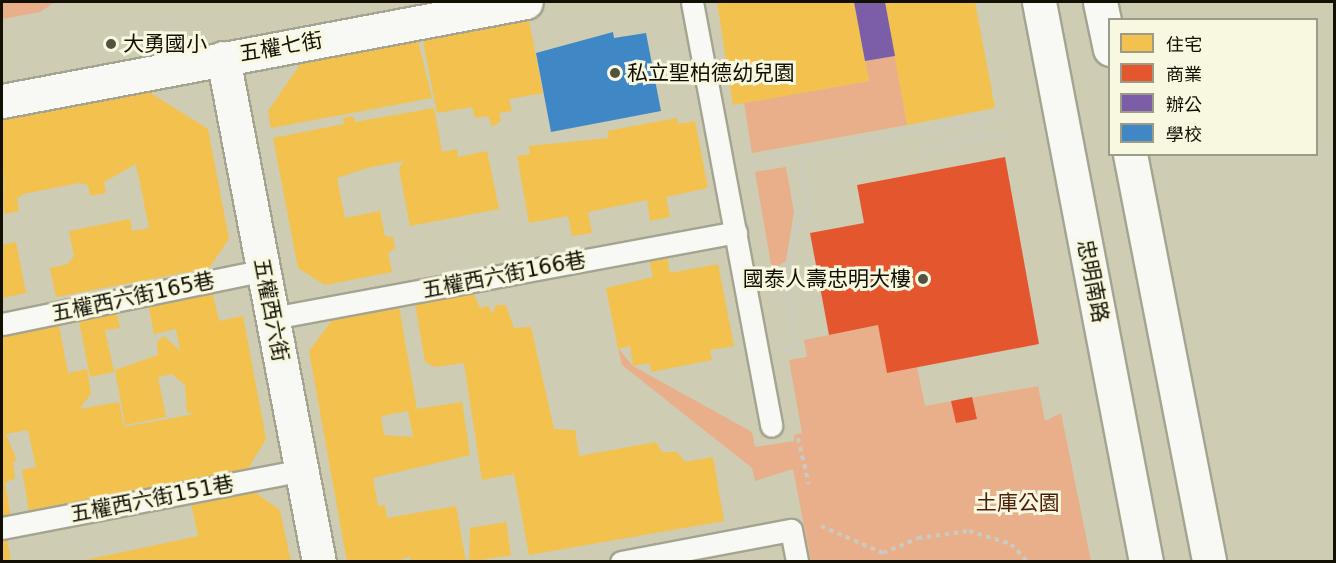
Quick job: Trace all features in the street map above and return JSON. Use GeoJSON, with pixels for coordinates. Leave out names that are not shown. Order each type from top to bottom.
{"type":"FeatureCollection","features":[{"type":"Feature","properties":{"kind":"street","name":"五權七街"},"geometry":{"type":"LineString","coordinates":[[2,101],[526,2]]}},
{"type":"Feature","properties":{"kind":"street","name":"忠明南路"},"geometry":{"type":"LineString","coordinates":[[1039,2],[1146,561]]}},
{"type":"Feature","properties":{"kind":"street"},"geometry":{"type":"LineString","coordinates":[[1100,2],[1108,40]]}},
{"type":"Feature","properties":{"kind":"street","name":"五權西六街"},"geometry":{"type":"LineString","coordinates":[[223,58],[319,561]]}},
{"type":"Feature","properties":{"kind":"street"},"geometry":{"type":"LineString","coordinates":[[1130,156],[1209,561]]}},
{"type":"Feature","properties":{"kind":"lane"},"geometry":{"type":"LineString","coordinates":[[692,2],[771,426]]}},
{"type":"Feature","properties":{"kind":"lane","name":"五權西六街166巷"},"geometry":{"type":"LineString","coordinates":[[273,318],[736,232]]}},
{"type":"Feature","properties":{"kind":"lane","name":"五權西六街165巷"},"geometry":{"type":"LineString","coordinates":[[2,324],[264,270]]}},
{"type":"Feature","properties":{"kind":"lane","name":"五權西六街151巷"},"geometry":{"type":"LineString","coordinates":[[2,528],[302,470]]}},
{"type":"Feature","properties":{"kind":"lane"},"geometry":{"type":"LineString","coordinates":[[621,561],[791,530],[796,561]]}},
{"type":"Feature","properties":{"kind":"path"},"geometry":{"type":"LineString","coordinates":[[753,161],[1001,116]]}},
{"type":"Feature","properties":{"kind":"path"},"geometry":{"type":"LineString","coordinates":[[978,119],[982,138]]}},
{"type":"Feature","properties":{"kind":"path"},"geometry":{"type":"LineString","coordinates":[[924,149],[1005,133]]}},
{"type":"Feature","properties":{"kind":"path"},"geometry":{"type":"LineString","coordinates":[[787,350],[797,347],[784,276],[797,228],[809,210],[799,153]]}},
{"type":"Feature","properties":{"kind":"path"},"geometry":{"type":"LineString","coordinates":[[797,431],[809,484]]}},
{"type":"Feature","properties":{"kind":"path"},"geometry":{"type":"LineString","coordinates":[[817,526],[882,553],[918,538],[969,531],[1011,544],[1028,561]]}},
{"type":"Feature","properties":{"kind":"path"},"geometry":{"type":"LineString","coordinates":[[882,553],[882,561]]}},
{"type":"Feature","properties":{"kind":"green space"},"geometry":{"type":"Polygon","coordinates":[[[2,2],[55,2],[40,12],[2,19],[2,2]]]}},
{"type":"Feature","properties":{"kind":"green space"},"geometry":{"type":"Polygon","coordinates":[[[895,56],[907,125],[752,153],[744,103],[869,81],[865,61],[895,56]]]}},
{"type":"Feature","properties":{"kind":"green space"},"geometry":{"type":"Polygon","coordinates":[[[786,167],[794,212],[786,261],[772,270],[755,172],[786,167]]]}},
{"type":"Feature","properties":{"kind":"green space","name":"土庫公園"},"geometry":{"type":"Polygon","coordinates":[[[878,325],[917,367],[925,406],[1038,386],[1045,421],[1061,413],[1091,561],[811,561],[793,469],[755,481],[752,468],[622,365],[618,348],[633,366],[752,432],[755,447],[794,441],[794,435],[802,433],[789,360],[807,357],[804,340],[878,325]]]}},
{"type":"Feature","properties":{"kind":"building: 住宅"},"geometry":{"type":"Polygon","coordinates":[[[717,2],[854,2],[869,81],[733,105],[717,2]]]}},
{"type":"Feature","properties":{"kind":"building: 住宅"},"geometry":{"type":"Polygon","coordinates":[[[885,2],[975,2],[995,108],[907,125],[885,2]]]}},
{"type":"Feature","properties":{"kind":"building: 住宅"},"geometry":{"type":"Polygon","coordinates":[[[529,20],[543,93],[509,99],[512,111],[499,113],[501,121],[492,127],[488,116],[475,118],[472,107],[437,113],[423,41],[529,20]]]}},
{"type":"Feature","properties":{"kind":"building: 住宅"},"geometry":{"type":"Polygon","coordinates":[[[418,41],[432,98],[271,128],[268,111],[301,63],[418,41]]]}},
{"type":"Feature","properties":{"kind":"building: 住宅"},"geometry":{"type":"Polygon","coordinates":[[[149,92],[208,129],[229,239],[209,268],[56,297],[50,268],[68,264],[74,256],[69,231],[130,219],[132,231],[149,228],[136,164],[104,182],[106,193],[90,196],[88,185],[79,183],[23,194],[17,199],[19,211],[4,214],[2,120],[149,92]]]}},
{"type":"Feature","properties":{"kind":"building: 住宅"},"geometry":{"type":"Polygon","coordinates":[[[434,108],[442,152],[457,149],[458,157],[487,151],[499,209],[410,226],[399,169],[403,161],[367,168],[337,178],[345,218],[380,211],[385,236],[393,237],[395,248],[388,253],[392,272],[325,285],[298,268],[273,138],[344,124],[343,118],[353,116],[355,122],[434,108]]]}},
{"type":"Feature","properties":{"kind":"building: 住宅"},"geometry":{"type":"Polygon","coordinates":[[[677,118],[678,124],[695,121],[708,188],[666,197],[670,217],[650,221],[647,200],[588,212],[592,233],[572,236],[568,216],[529,223],[517,156],[530,154],[529,146],[609,138],[607,131],[677,118]]]}},
{"type":"Feature","properties":{"kind":"building: 住宅"},"geometry":{"type":"Polygon","coordinates":[[[16,242],[26,293],[2,298],[2,245],[16,242]]]}},
{"type":"Feature","properties":{"kind":"building: 住宅"},"geometry":{"type":"Polygon","coordinates":[[[667,256],[670,273],[718,264],[734,346],[710,350],[712,360],[651,372],[650,363],[633,366],[630,346],[618,349],[606,288],[653,277],[649,259],[667,256]]]}},
{"type":"Feature","properties":{"kind":"building: 住宅"},"geometry":{"type":"Polygon","coordinates":[[[212,290],[219,321],[243,316],[266,439],[247,470],[29,511],[22,470],[36,467],[28,430],[6,434],[17,461],[13,461],[15,478],[5,483],[11,516],[2,518],[2,332],[58,320],[68,373],[87,369],[91,394],[79,409],[119,402],[124,427],[194,414],[187,412],[185,385],[172,374],[158,377],[166,417],[125,425],[115,370],[158,355],[157,342],[164,336],[180,351],[176,329],[154,334],[148,303],[212,290]]]}},
{"type":"Feature","properties":{"kind":"building: 住宅"},"geometry":{"type":"Polygon","coordinates":[[[473,292],[480,308],[489,306],[491,314],[497,305],[506,305],[514,328],[531,327],[554,429],[575,430],[579,456],[656,442],[662,452],[677,452],[685,462],[713,457],[724,521],[529,555],[514,474],[482,480],[464,363],[435,367],[425,362],[415,303],[473,292]]]}},
{"type":"Feature","properties":{"kind":"building: 住宅"},"geometry":{"type":"Polygon","coordinates":[[[399,307],[417,409],[462,402],[470,455],[373,478],[378,506],[385,505],[387,518],[456,506],[466,562],[411,562],[410,556],[396,562],[347,562],[309,351],[333,319],[399,307]],[[408,411],[381,416],[384,435],[413,437],[408,411]]]}},
{"type":"Feature","properties":{"kind":"building: 住宅"},"geometry":{"type":"Polygon","coordinates":[[[116,309],[120,328],[105,330],[114,372],[90,377],[78,316],[116,309]]]}},
{"type":"Feature","properties":{"kind":"building: 住宅"},"geometry":{"type":"Polygon","coordinates":[[[253,491],[280,510],[291,562],[76,562],[198,536],[191,503],[253,491]]]}},
{"type":"Feature","properties":{"kind":"building: 住宅"},"geometry":{"type":"Polygon","coordinates":[[[506,522],[511,555],[469,562],[470,528],[506,522]]]}},
{"type":"Feature","properties":{"kind":"building: 住宅"},"geometry":{"type":"Polygon","coordinates":[[[7,539],[11,562],[2,562],[2,540],[7,539]]]}},
{"type":"Feature","properties":{"kind":"building: 商業","name":"國泰人壽忠明大樓"},"geometry":{"type":"Polygon","coordinates":[[[1005,157],[1039,344],[887,373],[878,325],[829,335],[810,233],[864,223],[857,185],[1005,157]]]}},
{"type":"Feature","properties":{"kind":"building: 商業"},"geometry":{"type":"Polygon","coordinates":[[[972,397],[977,419],[956,423],[951,401],[972,397]]]}},
{"type":"Feature","properties":{"kind":"building: 辦公"},"geometry":{"type":"Polygon","coordinates":[[[854,2],[885,2],[895,56],[865,61],[854,2]]]}},
{"type":"Feature","properties":{"kind":"building: 學校"},"geometry":{"type":"Polygon","coordinates":[[[613,32],[614,38],[646,33],[661,111],[551,132],[536,53],[613,32]]]}},
{"type":"Feature","properties":{"kind":"place","name":"大勇國小"},"geometry":{"type":"Point","coordinates":[111,44]}},
{"type":"Feature","properties":{"kind":"place","name":"私立聖柏德幼兒園"},"geometry":{"type":"Point","coordinates":[615,73]}},
{"type":"Feature","properties":{"kind":"place","name":"國泰人壽忠明大樓"},"geometry":{"type":"Point","coordinates":[923,279]}}]}
